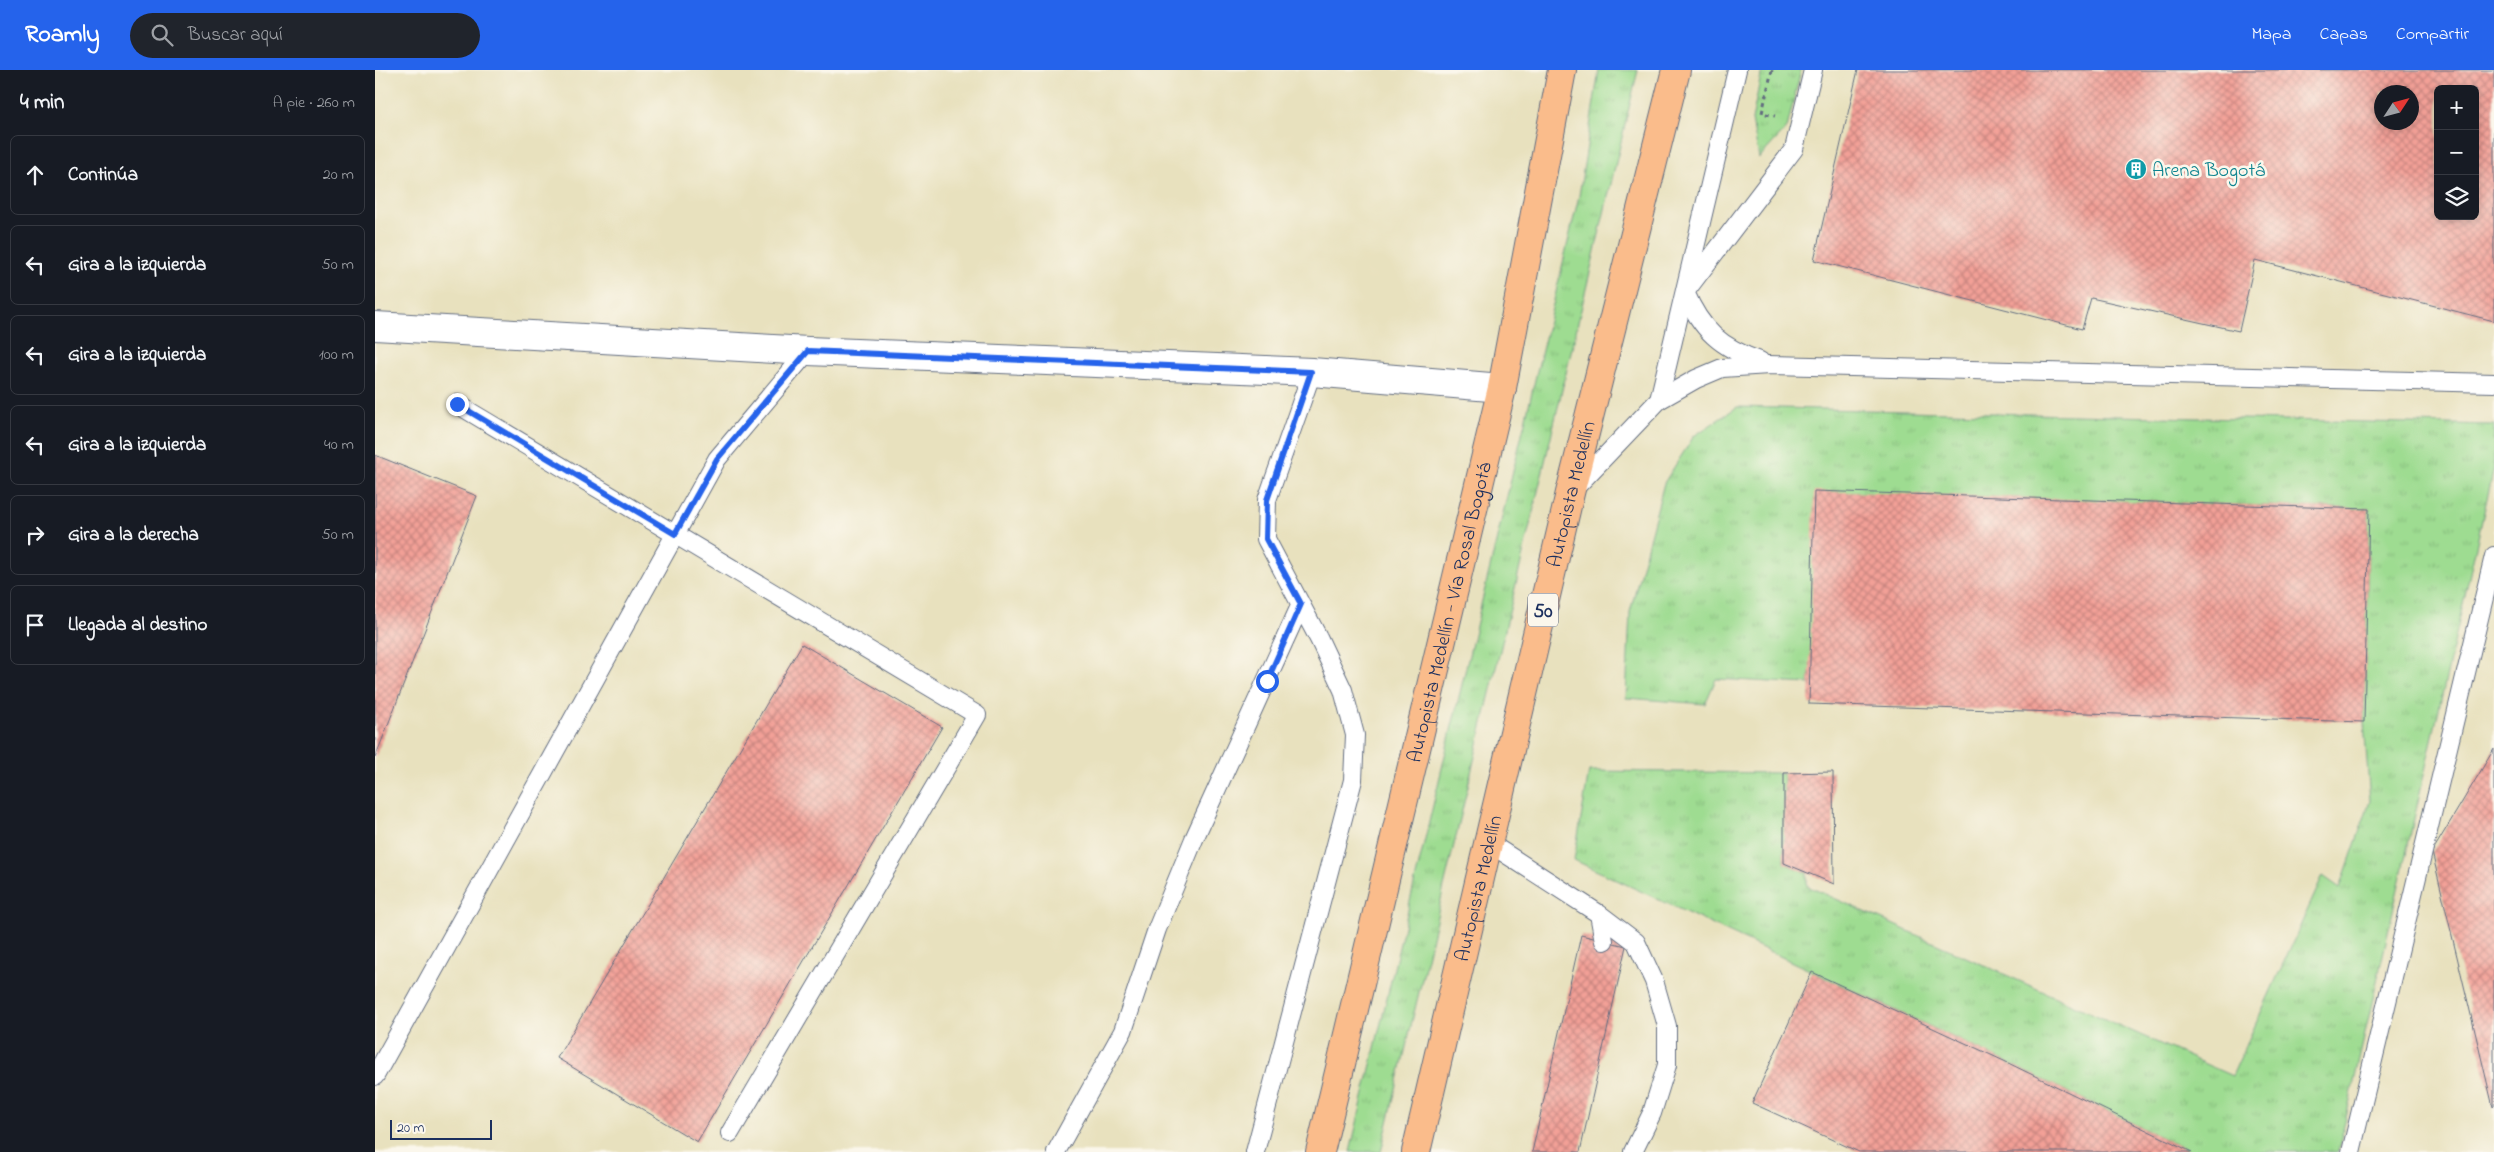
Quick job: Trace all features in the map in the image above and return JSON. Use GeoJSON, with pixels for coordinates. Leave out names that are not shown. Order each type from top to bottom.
{"type":"FeatureCollection","features":[{"type":"Feature","properties":{"kind":"highway","name":"Autopista Medellín - Vía Rosal Bogotá"},"geometry":{"type":"LineString","coordinates":[[1320,1152],[1502,388],[1562,70]]}},
{"type":"Feature","properties":{"kind":"highway","name":"Autopista Medellín"},"geometry":{"type":"LineString","coordinates":[[1416,1152],[1570,493],[1676,70]]}},
{"type":"Feature","properties":{"kind":"street"},"geometry":{"type":"LineString","coordinates":[[375,326],[808,351],[1311,372],[1502,388]]}},
{"type":"Feature","properties":{"kind":"lane"},"geometry":{"type":"LineString","coordinates":[[1659,400],[1737,70]]}},
{"type":"Feature","properties":{"kind":"lane"},"geometry":{"type":"LineString","coordinates":[[1685,292],[1794,149],[1813,70]]}},
{"type":"Feature","properties":{"kind":"lane"},"geometry":{"type":"LineString","coordinates":[[1685,292],[1697,318],[1715,338],[1738,354],[1769,365]]}},
{"type":"Feature","properties":{"kind":"lane"},"geometry":{"type":"LineString","coordinates":[[375,1076],[717,459],[808,351]]}},
{"type":"Feature","properties":{"kind":"lane"},"geometry":{"type":"LineString","coordinates":[[1570,493],[1659,400],[1696,379],[1722,368],[1769,365],[2494,383]]}},
{"type":"Feature","properties":{"kind":"lane"},"geometry":{"type":"LineString","coordinates":[[1255,1152],[1353,780],[1355,735],[1343,690],[1301,604],[1266,539],[1267,500],[1311,372]]}},
{"type":"Feature","properties":{"kind":"lane"},"geometry":{"type":"LineString","coordinates":[[457,404],[977,715],[730,1133]]}},
{"type":"Feature","properties":{"kind":"lane"},"geometry":{"type":"LineString","coordinates":[[2351,1152],[2494,556]]}},
{"type":"Feature","properties":{"kind":"lane"},"geometry":{"type":"LineString","coordinates":[[1056,1152],[1123,1031],[1157,929],[1194,839],[1301,604]]}},
{"type":"Feature","properties":{"kind":"lane"},"geometry":{"type":"LineString","coordinates":[[1489,843],[1599,914],[1636,942],[1653,981],[1667,1026],[1667,1065],[1652,1113],[1633,1152]]}},
{"type":"Feature","properties":{"kind":"lane"},"geometry":{"type":"LineString","coordinates":[[1599,914],[1604,941]]}},
{"type":"Feature","properties":{"kind":"green space"},"geometry":{"type":"Polygon","coordinates":[[[1599,70],[1638,70],[1381,1152],[1350,1152],[1579,196],[1599,70]]]}},
{"type":"Feature","properties":{"kind":"green space"},"geometry":{"type":"Polygon","coordinates":[[[1762,70],[1801,70],[1787,128],[1759,158],[1752,120],[1762,70]]]}},
{"type":"Feature","properties":{"kind":"green space"},"geometry":{"type":"Polygon","coordinates":[[[1737,407],[2494,425],[2494,468],[2338,1152],[2192,1152],[2004,1061],[1574,860],[1589,771],[1784,773],[1784,863],[1807,873],[1807,886],[2232,1076],[2323,876],[2340,888],[2370,801],[2364,722],[2369,509],[1826,492],[1809,684],[1716,679],[1705,704],[1626,698],[1630,612],[1664,483],[1694,436],[1737,407]]]}},
{"type":"Feature","properties":{"kind":"building","name":"Arena Bogotá"},"geometry":{"type":"Polygon","coordinates":[[[1858,70],[2494,70],[2494,321],[2255,260],[2239,331],[2091,298],[2082,329],[1814,260],[1858,70]]]}},
{"type":"Feature","properties":{"kind":"building"},"geometry":{"type":"Polygon","coordinates":[[[375,455],[477,496],[375,758],[375,455]]]}},
{"type":"Feature","properties":{"kind":"building"},"geometry":{"type":"Polygon","coordinates":[[[1814,491],[2369,509],[2364,722],[1809,704],[1814,491]]]}},
{"type":"Feature","properties":{"kind":"building"},"geometry":{"type":"Polygon","coordinates":[[[802,644],[942,727],[697,1142],[557,1058],[802,644]]]}},
{"type":"Feature","properties":{"kind":"building"},"geometry":{"type":"Polygon","coordinates":[[[2494,749],[2494,1106],[2493,1107],[2432,852],[2494,749]]]}},
{"type":"Feature","properties":{"kind":"building"},"geometry":{"type":"Polygon","coordinates":[[[1833,772],[1834,884],[1784,863],[1784,773],[1833,772]]]}},
{"type":"Feature","properties":{"kind":"building"},"geometry":{"type":"Polygon","coordinates":[[[1581,935],[1626,946],[1580,1152],[1532,1152],[1581,935]]]}},
{"type":"Feature","properties":{"kind":"building"},"geometry":{"type":"Polygon","coordinates":[[[1812,972],[2004,1061],[2192,1152],[1859,1152],[1752,1103],[1812,972]]]}},
{"type":"Feature","properties":{"kind":"place","name":"Arena Bogotá"},"geometry":{"type":"Point","coordinates":[2136,169]}},
{"type":"Feature","properties":{"kind":"route"},"geometry":{"type":"LineString","coordinates":[[457,404],[675,534],[717,459],[808,351],[1311,372],[1267,500],[1266,539],[1301,604],[1267,681]]}}]}
